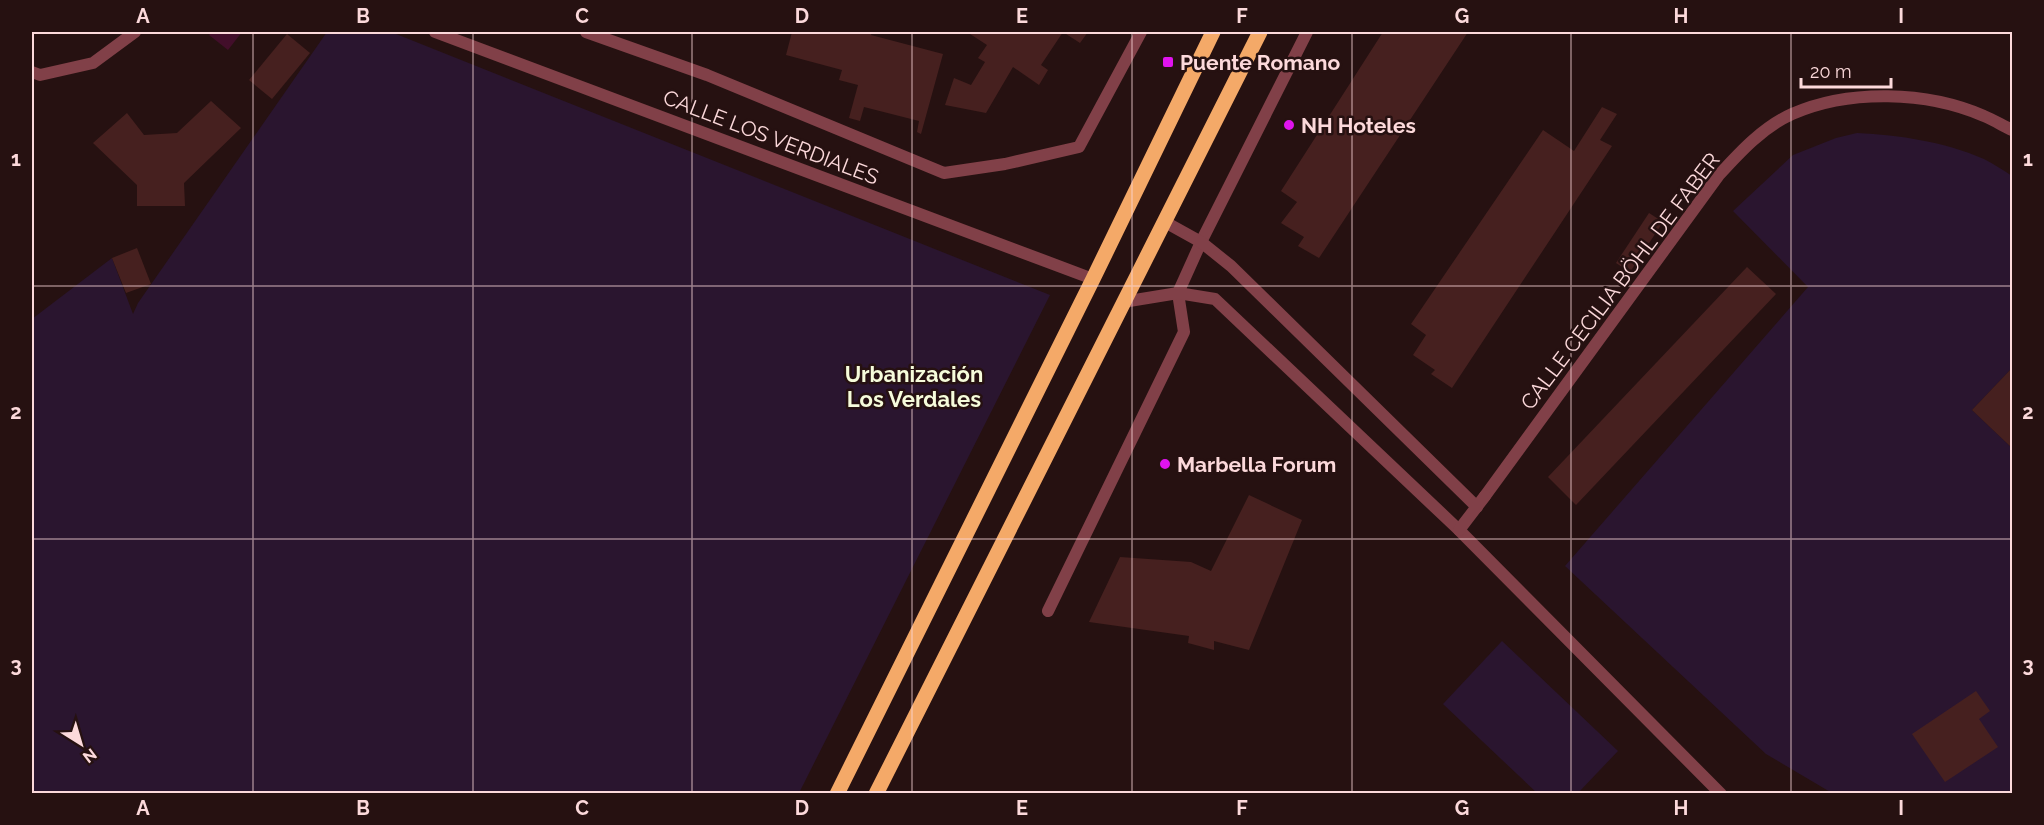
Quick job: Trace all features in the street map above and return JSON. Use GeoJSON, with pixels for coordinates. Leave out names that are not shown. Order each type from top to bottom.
{"type":"FeatureCollection","features":[{"type":"Feature","properties":{"kind":"main road"},"geometry":{"type":"LineString","coordinates":[[837,794],[1213,32]]}},
{"type":"Feature","properties":{"kind":"main road"},"geometry":{"type":"LineString","coordinates":[[876,794],[1260,32]]}},
{"type":"Feature","properties":{"kind":"street"},"geometry":{"type":"LineString","coordinates":[[32,72],[40,75],[93,63],[135,32]]}},
{"type":"Feature","properties":{"kind":"street","name":"CALLE LOS VERDIALES"},"geometry":{"type":"LineString","coordinates":[[435,32],[1093,279]]}},
{"type":"Feature","properties":{"kind":"street"},"geometry":{"type":"LineString","coordinates":[[586,32],[707,75],[944,173],[1005,164],[1080,147],[1141,32]]}},
{"type":"Feature","properties":{"kind":"street"},"geometry":{"type":"LineString","coordinates":[[1048,611],[1184,332],[1178,293],[1201,242],[1307,32]]}},
{"type":"Feature","properties":{"kind":"street","name":"CALLE CECILIA BÖHL DE FABER"},"geometry":{"type":"LineString","coordinates":[[1460,530],[1719,175],[1744,148],[1767,129],[1792,114],[1834,101],[1875,95],[1931,100],[1983,115],[2013,130]]}},
{"type":"Feature","properties":{"kind":"street"},"geometry":{"type":"LineString","coordinates":[[1165,222],[1201,242],[1232,266],[1477,507]]}},
{"type":"Feature","properties":{"kind":"street"},"geometry":{"type":"LineString","coordinates":[[1123,302],[1178,293],[1215,299],[1460,530],[1721,794]]}},
{"type":"Feature","properties":{"kind":"shaded area"},"geometry":{"type":"Polygon","coordinates":[[[212,32],[242,32],[228,50],[209,35],[212,32]]]}},
{"type":"Feature","properties":{"kind":"shaded area"},"geometry":{"type":"Polygon","coordinates":[[[327,32],[391,32],[1050,295],[799,793],[32,794],[32,319],[112,258],[133,314],[138,303],[327,32]]]}},
{"type":"Feature","properties":{"kind":"shaded area"},"geometry":{"type":"Polygon","coordinates":[[[1857,133],[1906,138],[1954,148],[1984,159],[2012,176],[2012,368],[1972,410],[2012,448],[2012,793],[1832,793],[1766,754],[1565,566],[1808,287],[1733,211],[1793,155],[1836,138],[1857,133]]]}},
{"type":"Feature","properties":{"kind":"shaded area"},"geometry":{"type":"Polygon","coordinates":[[[1502,641],[1618,751],[1578,793],[1537,793],[1443,704],[1502,641]]]}},
{"type":"Feature","properties":{"kind":"building"},"geometry":{"type":"Polygon","coordinates":[[[792,32],[872,32],[871,35],[943,54],[921,134],[917,132],[919,121],[864,107],[860,121],[849,118],[858,85],[839,80],[842,70],[786,55],[792,32]]]}},
{"type":"Feature","properties":{"kind":"building"},"geometry":{"type":"Polygon","coordinates":[[[967,32],[1063,32],[1041,65],[1048,70],[1039,85],[1013,67],[986,113],[945,105],[954,78],[971,85],[985,62],[978,58],[987,45],[967,32]]]}},
{"type":"Feature","properties":{"kind":"building"},"geometry":{"type":"Polygon","coordinates":[[[1063,32],[1088,32],[1080,43],[1063,32]]]}},
{"type":"Feature","properties":{"kind":"building"},"geometry":{"type":"Polygon","coordinates":[[[1383,32],[1468,32],[1319,258],[1298,246],[1304,237],[1281,223],[1297,202],[1281,191],[1383,32]]]}},
{"type":"Feature","properties":{"kind":"building"},"geometry":{"type":"Polygon","coordinates":[[[287,34],[310,53],[272,99],[249,80],[287,34]]]}},
{"type":"Feature","properties":{"kind":"building"},"geometry":{"type":"Polygon","coordinates":[[[211,101],[241,128],[184,183],[185,206],[137,206],[137,185],[93,143],[127,113],[144,135],[177,133],[211,101]]]}},
{"type":"Feature","properties":{"kind":"building"},"geometry":{"type":"Polygon","coordinates":[[[1602,107],[1617,114],[1600,140],[1612,146],[1452,388],[1431,374],[1435,370],[1413,355],[1426,335],[1411,324],[1543,130],[1574,151],[1602,107]]]}},
{"type":"Feature","properties":{"kind":"building"},"geometry":{"type":"Polygon","coordinates":[[[1649,213],[1663,222],[1630,272],[1616,263],[1649,213]]]}},
{"type":"Feature","properties":{"kind":"building"},"geometry":{"type":"Polygon","coordinates":[[[137,248],[151,284],[126,293],[112,258],[137,248]]]}},
{"type":"Feature","properties":{"kind":"building"},"geometry":{"type":"Polygon","coordinates":[[[1747,267],[1776,294],[1576,505],[1548,477],[1747,267]]]}},
{"type":"Feature","properties":{"kind":"building"},"geometry":{"type":"Polygon","coordinates":[[[2012,368],[2012,448],[1972,410],[2012,368]]]}},
{"type":"Feature","properties":{"kind":"building"},"geometry":{"type":"Polygon","coordinates":[[[1249,495],[1302,520],[1249,650],[1214,641],[1214,650],[1188,643],[1189,636],[1089,622],[1120,557],[1191,562],[1211,571],[1249,495]]]}},
{"type":"Feature","properties":{"kind":"building"},"geometry":{"type":"Polygon","coordinates":[[[1976,691],[1990,711],[1979,719],[1998,747],[1945,782],[1912,734],[1976,691]]]}},
{"type":"Feature","properties":{"kind":"place","name":"Puente Romano"},"geometry":{"type":"Point","coordinates":[1168,62]}},
{"type":"Feature","properties":{"kind":"place","name":"NH Hoteles"},"geometry":{"type":"Point","coordinates":[1289,125]}},
{"type":"Feature","properties":{"kind":"place","name":"Marbella Forum"},"geometry":{"type":"Point","coordinates":[1165,464]}},
{"type":"Feature","properties":{"kind":"district","name":"Urbanización Los Verdales"},"geometry":{"type":"Point","coordinates":[914,386]}}]}
